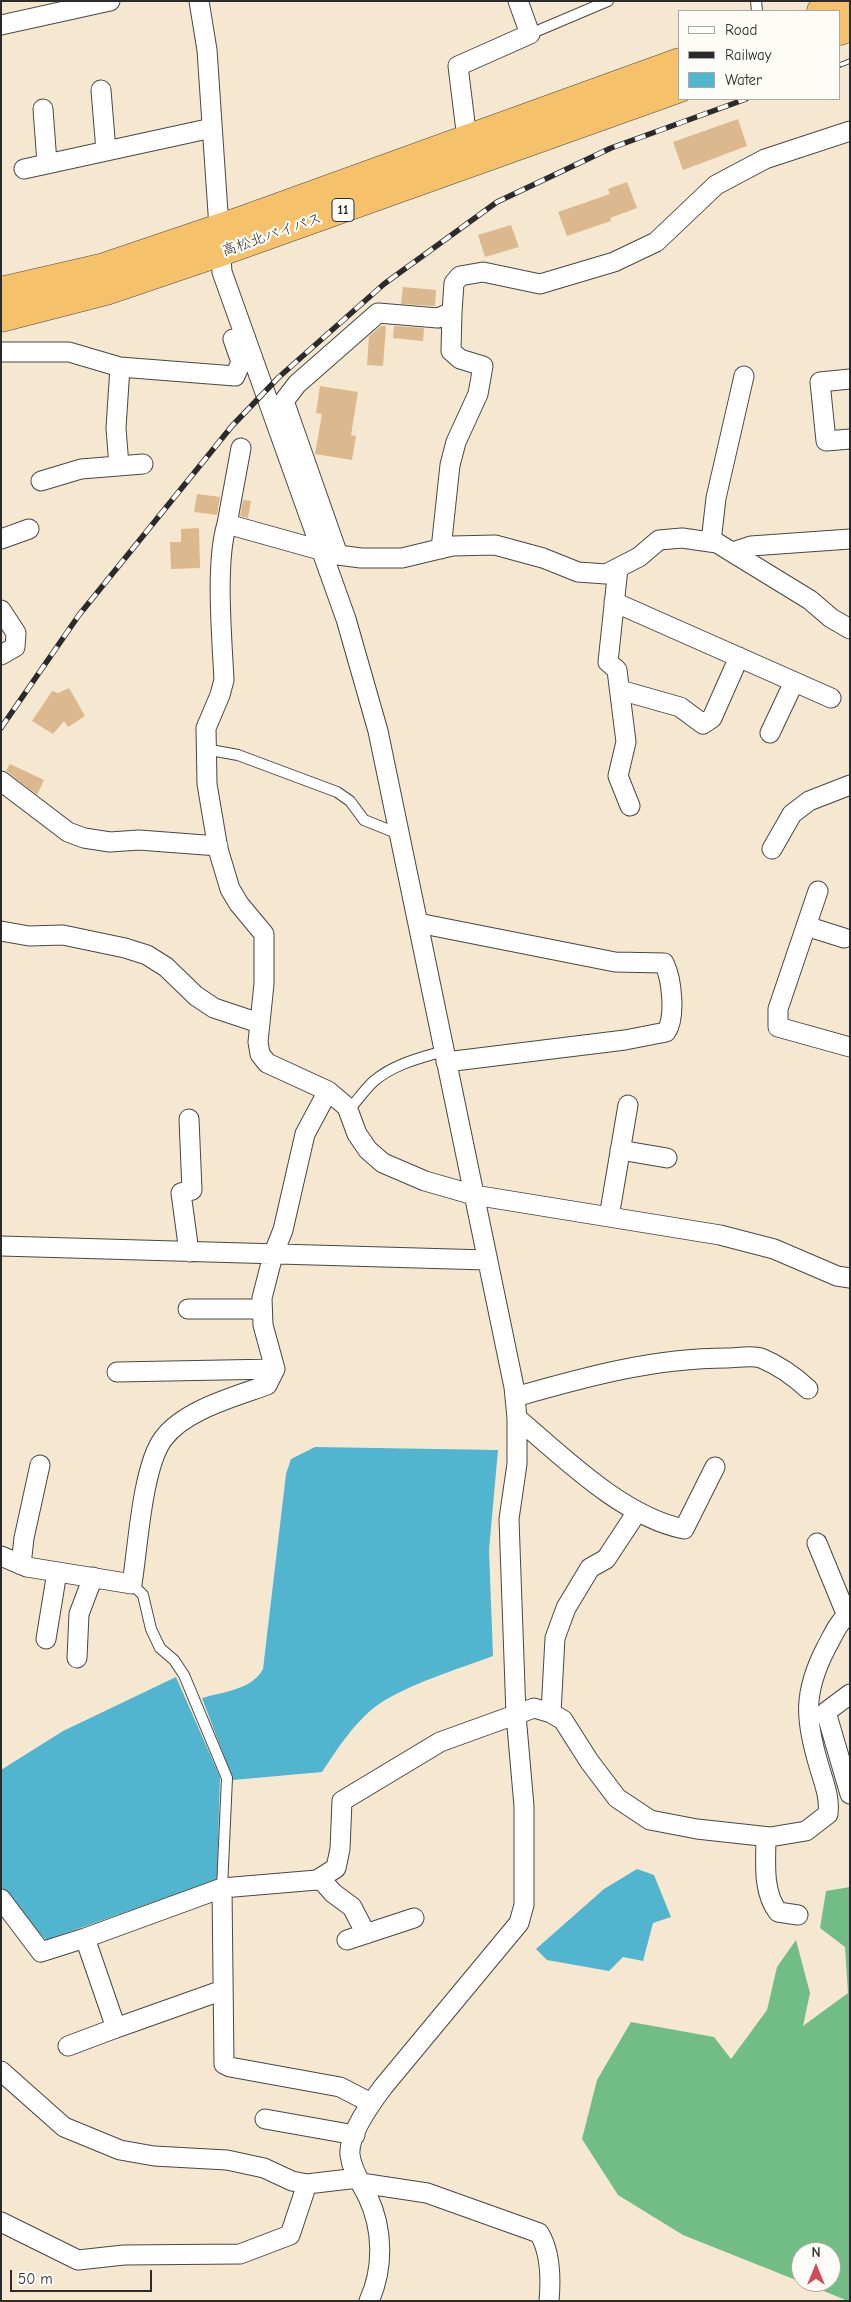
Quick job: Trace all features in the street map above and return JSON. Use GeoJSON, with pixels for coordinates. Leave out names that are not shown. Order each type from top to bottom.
{"type":"FeatureCollection","features":[{"type":"Feature","properties":{"kind":"highway"},"geometry":{"type":"LineString","coordinates":[[824,10],[848,1]]}},
{"type":"Feature","properties":{"kind":"highway","name":"高松北バイパス"},"geometry":{"type":"LineString","coordinates":[[2,287],[101,268],[221,251],[467,140],[678,63]]}},
{"type":"Feature","properties":{"kind":"highway","name":"高松北バイパス"},"geometry":{"type":"LineString","coordinates":[[1,318],[106,291],[678,89]]}},
{"type":"Feature","properties":{"kind":"street"},"geometry":{"type":"LineString","coordinates":[[1,25],[110,1]]}},
{"type":"Feature","properties":{"kind":"street"},"geometry":{"type":"LineString","coordinates":[[1,352],[70,352],[120,367],[235,376],[241,362],[218,284],[221,251],[207,50],[199,1]]}},
{"type":"Feature","properties":{"kind":"street"},"geometry":{"type":"LineString","coordinates":[[467,140],[458,66],[530,34],[518,1]]}},
{"type":"Feature","properties":{"kind":"street"},"geometry":{"type":"LineString","coordinates":[[102,90],[106,151]]}},
{"type":"Feature","properties":{"kind":"street"},"geometry":{"type":"LineString","coordinates":[[43,109],[47,163]]}},
{"type":"Feature","properties":{"kind":"street"},"geometry":{"type":"LineString","coordinates":[[24,169],[212,128]]}},
{"type":"Feature","properties":{"kind":"street"},"geometry":{"type":"LineString","coordinates":[[441,549],[450,465],[456,442],[478,394],[483,366],[460,359],[451,351],[454,284],[460,276],[483,272],[540,284],[614,262],[656,242],[716,185],[765,159],[850,131]]}},
{"type":"Feature","properties":{"kind":"street"},"geometry":{"type":"LineString","coordinates":[[221,251],[329,552]]}},
{"type":"Feature","properties":{"kind":"street"},"geometry":{"type":"LineString","coordinates":[[369,2301],[380,2268],[380,2239],[376,2214],[359,2181],[350,2154],[354,2135],[371,2103],[519,1923],[524,1905],[524,1806],[516,1715],[509,1519],[517,1464],[517,1418],[515,1397],[378,731],[329,552],[284,401],[297,384],[378,313],[438,318],[452,312]]}},
{"type":"Feature","properties":{"kind":"street"},"geometry":{"type":"LineString","coordinates":[[119,466],[116,428],[120,367]]}},
{"type":"Feature","properties":{"kind":"street"},"geometry":{"type":"LineString","coordinates":[[711,542],[716,498],[744,376]]}},
{"type":"Feature","properties":{"kind":"street"},"geometry":{"type":"LineString","coordinates":[[850,379],[820,382],[826,441],[850,439]]}},
{"type":"Feature","properties":{"kind":"street"},"geometry":{"type":"LineString","coordinates":[[241,448],[223,538],[221,588],[224,680],[206,728],[205,749],[207,784],[218,846],[230,890],[264,934],[264,984],[259,1023],[260,1054],[267,1063],[321,1086],[328,1091],[348,1111],[357,1134],[368,1150],[383,1163],[452,1190],[474,1196],[720,1235],[774,1249],[837,1276],[850,1278]]}},
{"type":"Feature","properties":{"kind":"street"},"geometry":{"type":"LineString","coordinates":[[41,481],[81,469],[143,464]]}},
{"type":"Feature","properties":{"kind":"street"},"geometry":{"type":"LineString","coordinates":[[227,524],[329,552],[361,558],[402,558],[452,546],[495,545],[543,558],[578,572],[606,574],[639,557],[659,540],[682,538],[711,542],[732,552],[810,600],[831,618],[850,629]]}},
{"type":"Feature","properties":{"kind":"street"},"geometry":{"type":"LineString","coordinates":[[1,539],[28,529]]}},
{"type":"Feature","properties":{"kind":"street"},"geometry":{"type":"LineString","coordinates":[[732,552],[751,546],[850,539]]}},
{"type":"Feature","properties":{"kind":"street"},"geometry":{"type":"LineString","coordinates":[[618,568],[608,662],[617,670],[626,742],[618,776],[630,806]]}},
{"type":"Feature","properties":{"kind":"street"},"geometry":{"type":"LineString","coordinates":[[614,602],[831,698]]}},
{"type":"Feature","properties":{"kind":"street"},"geometry":{"type":"LineString","coordinates":[[1,610],[16,634],[15,647],[1,655]]}},
{"type":"Feature","properties":{"kind":"street"},"geometry":{"type":"LineString","coordinates":[[620,690],[680,708],[703,724],[712,718],[739,657]]}},
{"type":"Feature","properties":{"kind":"street"},"geometry":{"type":"LineString","coordinates":[[770,733],[794,682]]}},
{"type":"Feature","properties":{"kind":"street"},"geometry":{"type":"LineString","coordinates":[[1,781],[68,832],[84,838],[110,842],[139,840],[218,846]]}},
{"type":"Feature","properties":{"kind":"street"},"geometry":{"type":"LineString","coordinates":[[772,849],[792,814],[809,802],[850,785]]}},
{"type":"Feature","properties":{"kind":"street"},"geometry":{"type":"LineString","coordinates":[[818,891],[778,1009],[778,1027],[850,1047]]}},
{"type":"Feature","properties":{"kind":"street"},"geometry":{"type":"LineString","coordinates":[[418,923],[615,962],[664,962],[670,975],[672,1024],[666,1032],[625,1040],[445,1056]]}},
{"type":"Feature","properties":{"kind":"street"},"geometry":{"type":"LineString","coordinates":[[806,926],[844,938]]}},
{"type":"Feature","properties":{"kind":"street"},"geometry":{"type":"LineString","coordinates":[[1,931],[28,936],[63,935],[125,948],[147,955],[166,967],[196,996],[214,1008],[259,1023]]}},
{"type":"Feature","properties":{"kind":"street"},"geometry":{"type":"LineString","coordinates":[[1,1556],[21,1565],[132,1584],[147,1484],[152,1462],[163,1439],[183,1422],[213,1404],[267,1385],[275,1369],[263,1326],[262,1298],[273,1255],[283,1230],[305,1134],[328,1091]]}},
{"type":"Feature","properties":{"kind":"street"},"geometry":{"type":"LineString","coordinates":[[609,1217],[628,1105]]}},
{"type":"Feature","properties":{"kind":"street"},"geometry":{"type":"LineString","coordinates":[[189,1118],[192,1190],[181,1193],[189,1252]]}},
{"type":"Feature","properties":{"kind":"street"},"geometry":{"type":"LineString","coordinates":[[620,1150],[667,1158]]}},
{"type":"Feature","properties":{"kind":"street"},"geometry":{"type":"LineString","coordinates":[[1,1246],[487,1260]]}},
{"type":"Feature","properties":{"kind":"street"},"geometry":{"type":"LineString","coordinates":[[188,1309],[262,1309]]}},
{"type":"Feature","properties":{"kind":"street"},"geometry":{"type":"LineString","coordinates":[[515,1397],[590,1375],[672,1360],[712,1358],[760,1358],[793,1376],[808,1389]]}},
{"type":"Feature","properties":{"kind":"street"},"geometry":{"type":"LineString","coordinates":[[117,1372],[275,1369]]}},
{"type":"Feature","properties":{"kind":"street"},"geometry":{"type":"LineString","coordinates":[[517,1418],[577,1470],[637,1512],[668,1526],[684,1529],[716,1467]]}},
{"type":"Feature","properties":{"kind":"street"},"geometry":{"type":"LineString","coordinates":[[21,1565],[24,1538],[40,1465]]}},
{"type":"Feature","properties":{"kind":"street"},"geometry":{"type":"LineString","coordinates":[[551,1713],[555,1638],[566,1608],[590,1568],[606,1559],[637,1512]]}},
{"type":"Feature","properties":{"kind":"street"},"geometry":{"type":"LineString","coordinates":[[1,1900],[41,1952],[222,1888],[317,1880],[336,1868],[340,1849],[342,1801],[440,1742],[534,1708],[551,1713],[564,1720],[589,1761],[617,1798],[650,1820],[696,1829],[766,1836],[806,1831],[828,1814],[829,1800],[809,1731],[807,1701],[822,1657],[842,1618],[848,1615],[817,1543]]}},
{"type":"Feature","properties":{"kind":"street"},"geometry":{"type":"LineString","coordinates":[[46,1639],[57,1572]]}},
{"type":"Feature","properties":{"kind":"street"},"geometry":{"type":"LineString","coordinates":[[76,1658],[79,1614],[92,1577]]}},
{"type":"Feature","properties":{"kind":"street"},"geometry":{"type":"LineString","coordinates":[[850,1694],[826,1712],[850,1794]]}},
{"type":"Feature","properties":{"kind":"street"},"geometry":{"type":"LineString","coordinates":[[766,1836],[765,1872],[772,1904],[778,1912],[798,1915]]}},
{"type":"Feature","properties":{"kind":"street"},"geometry":{"type":"LineString","coordinates":[[320,1878],[333,1893],[352,1907],[366,1934]]}},
{"type":"Feature","properties":{"kind":"street"},"geometry":{"type":"LineString","coordinates":[[222,1888],[224,2064],[230,2067],[340,2088],[371,2103]]}},
{"type":"Feature","properties":{"kind":"street"},"geometry":{"type":"LineString","coordinates":[[347,1940],[414,1918]]}},
{"type":"Feature","properties":{"kind":"street"},"geometry":{"type":"LineString","coordinates":[[85,1938],[116,2028]]}},
{"type":"Feature","properties":{"kind":"street"},"geometry":{"type":"LineString","coordinates":[[68,2046],[223,1990]]}},
{"type":"Feature","properties":{"kind":"street"},"geometry":{"type":"LineString","coordinates":[[1,2071],[64,2127],[120,2150],[154,2156],[227,2160],[264,2168],[292,2181],[307,2184],[359,2181],[428,2194],[538,2233],[545,2244],[550,2290],[549,2301]]}},
{"type":"Feature","properties":{"kind":"street"},"geometry":{"type":"LineString","coordinates":[[265,2119],[354,2135]]}},
{"type":"Feature","properties":{"kind":"street"},"geometry":{"type":"LineString","coordinates":[[1,2222],[78,2260],[124,2254],[240,2254],[290,2235],[307,2184]]}},
{"type":"Feature","properties":{"kind":"lane"},"geometry":{"type":"LineString","coordinates":[[530,34],[608,1]]}},
{"type":"Feature","properties":{"kind":"lane"},"geometry":{"type":"LineString","coordinates":[[205,749],[238,755],[337,792],[350,800],[364,820],[399,834]]}},
{"type":"Feature","properties":{"kind":"lane"},"geometry":{"type":"LineString","coordinates":[[348,1111],[374,1081],[382,1075],[416,1059],[445,1056]]}},
{"type":"Feature","properties":{"kind":"lane"},"geometry":{"type":"LineString","coordinates":[[132,1584],[143,1595],[151,1629],[160,1648],[174,1660],[184,1675],[227,1778],[222,1888]]}},
{"type":"Feature","properties":{"kind":"green space"},"geometry":{"type":"Polygon","coordinates":[[[850,1887],[850,2301],[826,2292],[841,2292],[841,2242],[791,2242],[791,2278],[683,2235],[618,2195],[582,2139],[597,2080],[631,2022],[714,2037],[731,2059],[767,2010],[777,1967],[796,1940],[810,1993],[803,2026],[848,1993],[845,1947],[820,1928],[826,1891],[850,1887]]]}},
{"type":"Feature","properties":{"kind":"water"},"geometry":{"type":"Polygon","coordinates":[[[315,1447],[498,1450],[489,1550],[493,1656],[419,1683],[379,1704],[355,1726],[322,1772],[233,1780],[202,1698],[237,1689],[252,1681],[263,1669],[286,1474],[291,1459],[315,1447]]]}},
{"type":"Feature","properties":{"kind":"water"},"geometry":{"type":"Polygon","coordinates":[[[176,1677],[220,1777],[217,1880],[46,1940],[1,1893],[1,1770],[63,1731],[176,1677]]]}},
{"type":"Feature","properties":{"kind":"water"},"geometry":{"type":"Polygon","coordinates":[[[637,1869],[654,1875],[671,1917],[653,1923],[643,1961],[623,1957],[609,1971],[547,1960],[536,1949],[604,1889],[637,1869]]]}},
{"type":"Feature","properties":{"kind":"building"},"geometry":{"type":"Polygon","coordinates":[[[738,119],[747,146],[683,170],[673,142],[738,119]]]}},
{"type":"Feature","properties":{"kind":"building"},"geometry":{"type":"Polygon","coordinates":[[[627,182],[637,208],[610,218],[611,221],[567,236],[558,212],[610,194],[608,189],[627,182]]]}},
{"type":"Feature","properties":{"kind":"building"},"geometry":{"type":"Polygon","coordinates":[[[511,225],[519,247],[485,257],[478,235],[511,225]]]}},
{"type":"Feature","properties":{"kind":"building"},"geometry":{"type":"Polygon","coordinates":[[[403,287],[436,290],[435,306],[401,304],[403,287]]]}},
{"type":"Feature","properties":{"kind":"building"},"geometry":{"type":"Polygon","coordinates":[[[381,326],[386,326],[383,366],[367,365],[369,336],[381,326]]]}},
{"type":"Feature","properties":{"kind":"building"},"geometry":{"type":"Polygon","coordinates":[[[394,326],[424,328],[423,341],[393,338],[394,326]]]}},
{"type":"Feature","properties":{"kind":"building"},"geometry":{"type":"Polygon","coordinates":[[[320,386],[358,392],[351,435],[356,436],[352,460],[315,454],[322,414],[316,413],[320,386]]]}},
{"type":"Feature","properties":{"kind":"building"},"geometry":{"type":"Polygon","coordinates":[[[197,494],[220,497],[217,515],[194,512],[197,494]]]}},
{"type":"Feature","properties":{"kind":"building"},"geometry":{"type":"Polygon","coordinates":[[[243,500],[251,501],[248,518],[240,516],[243,500]]]}},
{"type":"Feature","properties":{"kind":"building"},"geometry":{"type":"Polygon","coordinates":[[[199,528],[200,568],[171,569],[170,542],[181,542],[181,529],[199,528]]]}},
{"type":"Feature","properties":{"kind":"building"},"geometry":{"type":"Polygon","coordinates":[[[69,688],[85,716],[68,727],[64,721],[53,734],[32,721],[52,691],[58,693],[69,688]]]}},
{"type":"Feature","properties":{"kind":"building"},"geometry":{"type":"Polygon","coordinates":[[[10,764],[44,780],[37,795],[6,771],[10,764]]]}},
{"type":"Feature","properties":{"kind":"railway"},"geometry":{"type":"LineString","coordinates":[[841,65],[850,61]]}},
{"type":"Feature","properties":{"kind":"railway"},"geometry":{"type":"LineString","coordinates":[[1,728],[79,615],[232,426],[279,377],[384,284],[497,202],[611,148],[743,100]]}}]}
